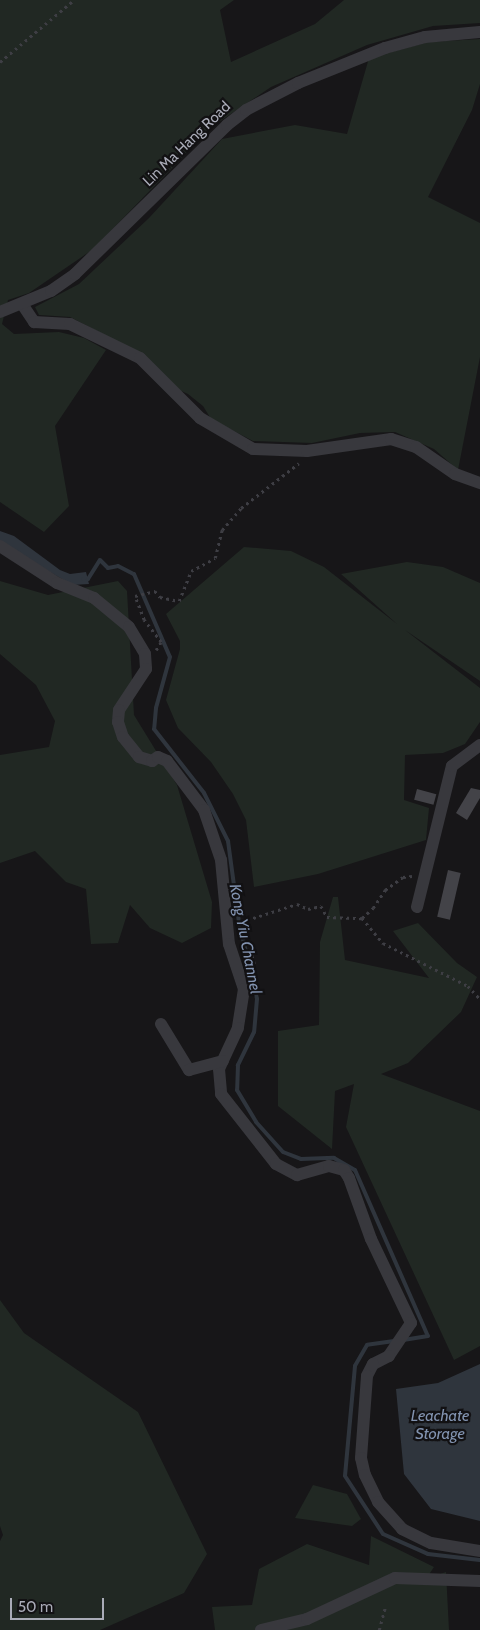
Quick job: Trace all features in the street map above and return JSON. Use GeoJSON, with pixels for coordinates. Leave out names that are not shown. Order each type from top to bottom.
{"type":"FeatureCollection","features":[{"type":"Feature","properties":{"kind":"street","name":"Lin Ma Hang Road"},"geometry":{"type":"LineString","coordinates":[[0,312],[51,291],[83,268],[227,125],[246,110],[305,80],[385,48],[425,37],[480,32]]}},
{"type":"Feature","properties":{"kind":"street"},"geometry":{"type":"LineString","coordinates":[[22,304],[34,322],[72,324],[140,358],[182,403],[238,443],[265,451],[314,450],[372,440],[398,440],[422,450],[455,474],[480,483]]}},
{"type":"Feature","properties":{"kind":"street"},"geometry":{"type":"LineString","coordinates":[[0,546],[57,583],[94,598],[129,627],[144,654],[146,669],[119,710],[118,722],[123,737],[139,757],[152,761],[158,757],[167,761],[192,790],[216,836],[226,892],[229,944],[244,989],[238,1028],[218,1078],[220,1094],[276,1164],[297,1175],[329,1166],[344,1170],[371,1239],[410,1316],[411,1322],[389,1356],[374,1364],[367,1376],[361,1458],[370,1489],[388,1516],[416,1537],[431,1543],[480,1551]]}},
{"type":"Feature","properties":{"kind":"street"},"geometry":{"type":"LineString","coordinates":[[418,907],[452,766],[480,745]]}},
{"type":"Feature","properties":{"kind":"street"},"geometry":{"type":"LineString","coordinates":[[161,1024],[189,1070],[224,1061]]}},
{"type":"Feature","properties":{"kind":"street"},"geometry":{"type":"LineString","coordinates":[[261,1630],[307,1619],[395,1578],[480,1582]]}},
{"type":"Feature","properties":{"kind":"path"},"geometry":{"type":"LineString","coordinates":[[0,62],[74,0]]}},
{"type":"Feature","properties":{"kind":"path"},"geometry":{"type":"LineString","coordinates":[[161,642],[144,620],[135,596],[155,591],[160,597],[178,601],[191,571],[215,558],[222,530],[241,508],[314,450]]}},
{"type":"Feature","properties":{"kind":"path"},"geometry":{"type":"LineString","coordinates":[[254,964],[245,928],[246,920],[296,904],[308,909],[322,906],[327,917],[362,918],[373,908],[385,890],[403,877],[426,876]]}},
{"type":"Feature","properties":{"kind":"path"},"geometry":{"type":"LineString","coordinates":[[362,918],[382,943],[468,986],[480,999]]}},
{"type":"Feature","properties":{"kind":"path"},"geometry":{"type":"LineString","coordinates":[[379,1630],[385,1608]]}},
{"type":"Feature","properties":{"kind":"shaded area"},"geometry":{"type":"Polygon","coordinates":[[[0,0],[234,0],[220,10],[231,62],[315,24],[344,0],[480,0],[480,23],[433,26],[367,45],[271,87],[213,126],[92,250],[29,293],[8,300],[2,324],[14,334],[59,332],[84,338],[106,350],[55,426],[69,506],[44,532],[0,502],[0,0]]]}},
{"type":"Feature","properties":{"kind":"shaded area"},"geometry":{"type":"Polygon","coordinates":[[[480,39],[480,84],[472,110],[428,197],[480,223],[480,357],[458,470],[434,449],[395,432],[360,433],[312,443],[253,441],[211,419],[203,406],[188,394],[172,387],[105,335],[70,317],[39,315],[35,307],[79,284],[149,218],[222,139],[295,125],[347,134],[369,58],[429,42],[480,39]]]}},
{"type":"Feature","properties":{"kind":"shaded area"},"geometry":{"type":"Polygon","coordinates":[[[244,547],[291,551],[324,567],[397,624],[341,574],[407,562],[443,567],[480,583],[480,681],[405,630],[480,688],[480,722],[465,744],[443,753],[405,755],[404,800],[429,808],[426,840],[318,874],[254,887],[246,820],[233,794],[211,762],[178,728],[166,700],[180,649],[180,641],[166,614],[244,547]]]}},
{"type":"Feature","properties":{"kind":"shaded area"},"geometry":{"type":"Polygon","coordinates":[[[0,581],[48,595],[118,581],[127,591],[134,715],[177,785],[212,902],[211,928],[182,943],[150,928],[130,905],[118,943],[91,944],[86,889],[66,882],[35,851],[0,863],[0,755],[49,747],[55,721],[36,685],[0,654],[0,581]]]}},
{"type":"Feature","properties":{"kind":"shaded area"},"geometry":{"type":"Polygon","coordinates":[[[333,897],[338,897],[345,960],[429,978],[393,931],[418,923],[457,963],[477,977],[461,1012],[408,1063],[381,1074],[480,1111],[480,1346],[454,1360],[346,1127],[354,1084],[335,1091],[332,1149],[278,1106],[278,1031],[319,1025],[320,942],[333,897]]]}},
{"type":"Feature","properties":{"kind":"shaded area"},"geometry":{"type":"Polygon","coordinates":[[[0,1300],[24,1333],[138,1412],[207,1554],[184,1593],[100,1630],[0,1630],[0,1541],[3,1535],[0,1526],[0,1300]]]}},
{"type":"Feature","properties":{"kind":"shaded area"},"geometry":{"type":"Polygon","coordinates":[[[313,1485],[347,1494],[361,1519],[352,1526],[295,1518],[313,1485]]]}},
{"type":"Feature","properties":{"kind":"shaded area"},"geometry":{"type":"Polygon","coordinates":[[[371,1536],[434,1567],[426,1579],[446,1572],[449,1630],[215,1630],[212,1607],[252,1605],[259,1569],[307,1544],[369,1565],[371,1536]]]}},
{"type":"Feature","properties":{"kind":"water"},"geometry":{"type":"Polygon","coordinates":[[[0,531],[14,536],[60,570],[70,574],[86,572],[89,584],[72,585],[0,542],[0,531]]]}},
{"type":"Feature","properties":{"kind":"water","name":"Leachate Storage"},"geometry":{"type":"Polygon","coordinates":[[[480,1364],[480,1521],[431,1509],[404,1474],[396,1389],[438,1383],[480,1364]]]}},
{"type":"Feature","properties":{"kind":"building"},"geometry":{"type":"Polygon","coordinates":[[[471,788],[480,790],[480,798],[467,820],[456,813],[471,788]]]}},
{"type":"Feature","properties":{"kind":"building"},"geometry":{"type":"Polygon","coordinates":[[[417,789],[436,794],[433,805],[414,800],[417,789]]]}},
{"type":"Feature","properties":{"kind":"building"},"geometry":{"type":"Polygon","coordinates":[[[448,870],[461,873],[450,920],[437,917],[448,870]]]}},
{"type":"Feature","properties":{"kind":"waterway","name":"Kong Yiu Channel"},"geometry":{"type":"LineString","coordinates":[[83,579],[88,579],[100,560],[108,568],[118,566],[134,574],[170,657],[156,708],[154,729],[204,793],[228,841],[239,922],[257,999],[254,1032],[238,1065],[237,1090],[256,1122],[283,1152],[301,1159],[334,1158],[355,1170],[428,1336],[403,1340]]}},
{"type":"Feature","properties":{"kind":"waterway","name":"Kong Yiu Channel"},"geometry":{"type":"LineString","coordinates":[[394,1341],[367,1345],[355,1366],[345,1476],[383,1534],[428,1554],[480,1560]]}}]}
